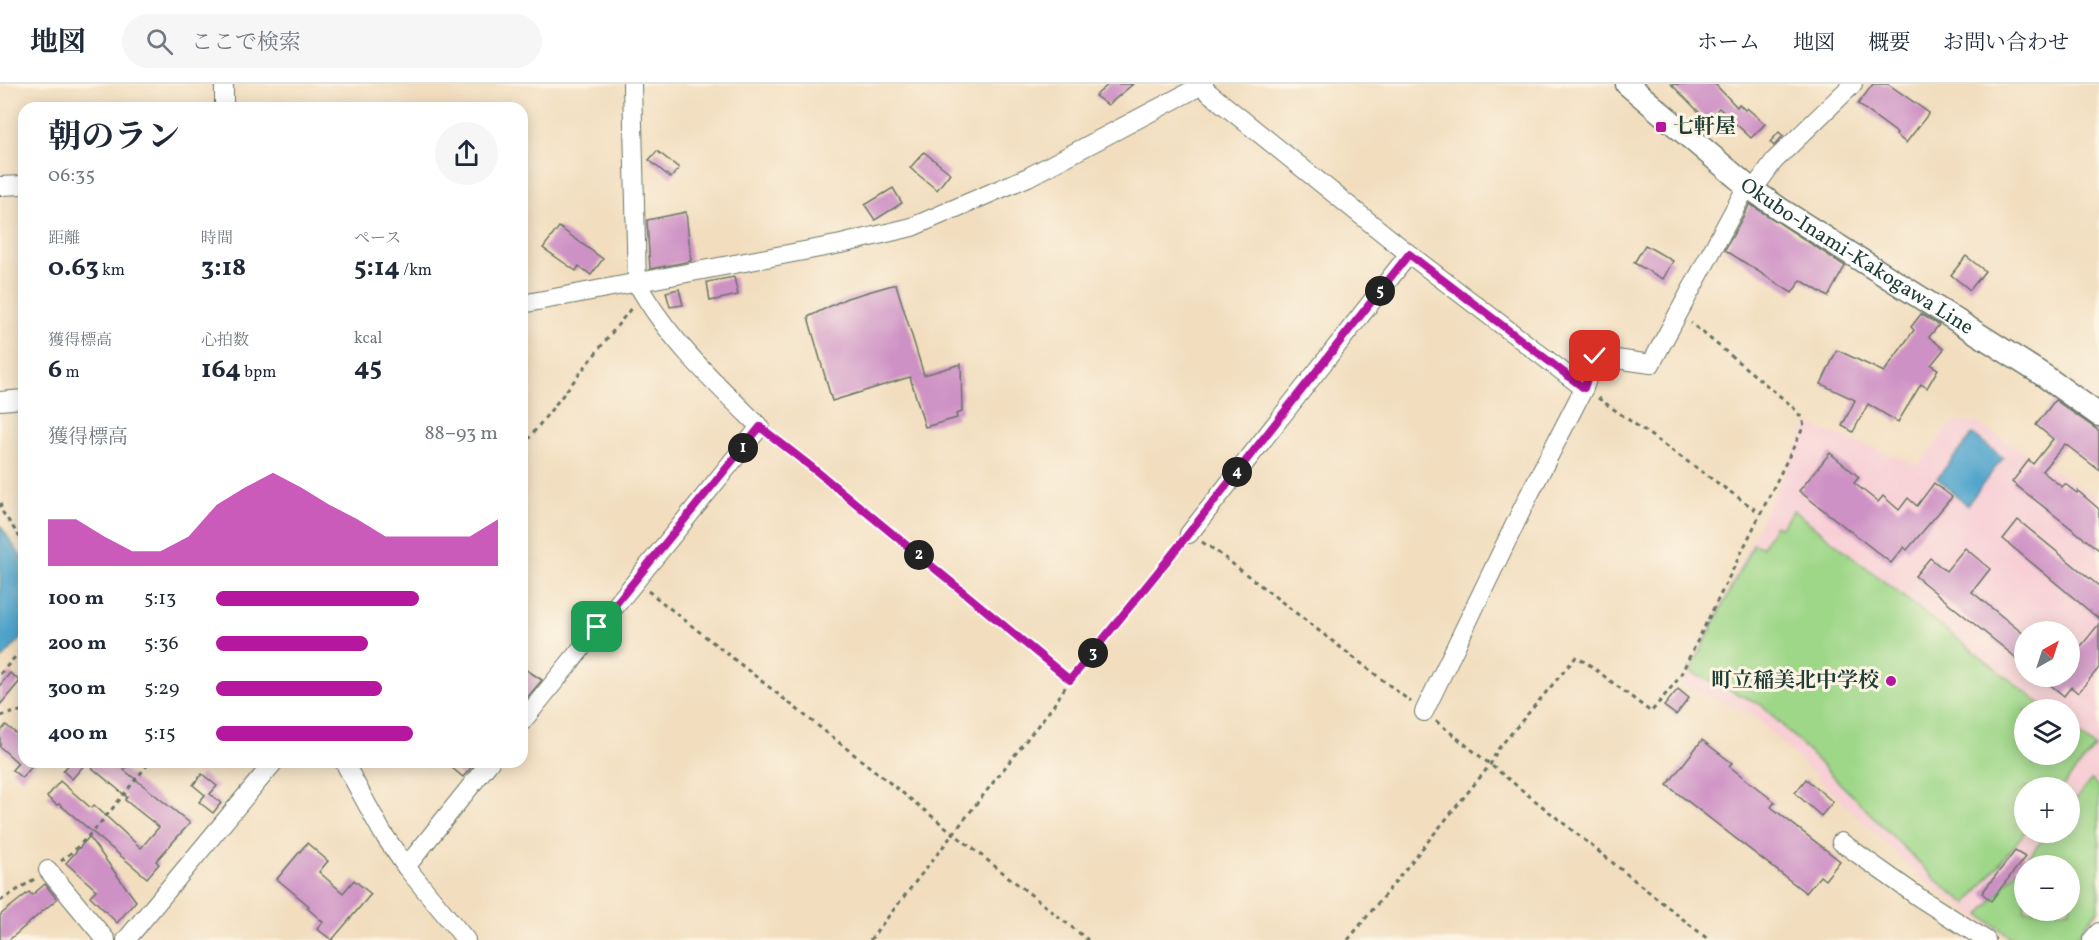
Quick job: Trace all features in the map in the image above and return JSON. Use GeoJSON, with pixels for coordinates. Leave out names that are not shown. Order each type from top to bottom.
{"type":"FeatureCollection","features":[{"type":"Feature","properties":{"kind":"main road","name":"Okubo-Inami-Kakogawa Line"},"geometry":{"type":"LineString","coordinates":[[1627,84],[1750,188],[1780,209],[2043,375],[2099,414]]}},
{"type":"Feature","properties":{"kind":"street"},"geometry":{"type":"LineString","coordinates":[[224,84],[224,102]]}},
{"type":"Feature","properties":{"kind":"street"},"geometry":{"type":"LineString","coordinates":[[528,714],[760,427],[712,379],[651,308],[640,288],[632,84]]}},
{"type":"Feature","properties":{"kind":"street"},"geometry":{"type":"LineString","coordinates":[[1424,712],[1529,495],[1584,388],[1595,356],[1651,364],[1750,188],[1774,161],[1853,84]]}},
{"type":"Feature","properties":{"kind":"street"},"geometry":{"type":"LineString","coordinates":[[528,303],[640,288],[912,227],[1028,177],[1201,85],[1409,254],[1584,388]]}},
{"type":"Feature","properties":{"kind":"street"},"geometry":{"type":"LineString","coordinates":[[0,186],[18,185]]}},
{"type":"Feature","properties":{"kind":"street"},"geometry":{"type":"LineString","coordinates":[[1189,534],[1409,254]]}},
{"type":"Feature","properties":{"kind":"street"},"geometry":{"type":"LineString","coordinates":[[0,401],[18,400]]}},
{"type":"Feature","properties":{"kind":"street"},"geometry":{"type":"LineString","coordinates":[[126,940],[269,768]]}},
{"type":"Feature","properties":{"kind":"street"},"geometry":{"type":"LineString","coordinates":[[347,768],[382,832],[406,867],[466,940]]}},
{"type":"Feature","properties":{"kind":"street"},"geometry":{"type":"LineString","coordinates":[[406,867],[485,768]]}},
{"type":"Feature","properties":{"kind":"street"},"geometry":{"type":"LineString","coordinates":[[1841,842],[1920,898],[1986,940]]}},
{"type":"Feature","properties":{"kind":"street"},"geometry":{"type":"LineString","coordinates":[[48,870],[106,940]]}},
{"type":"Feature","properties":{"kind":"street"},"geometry":{"type":"LineString","coordinates":[[2092,940],[2099,932]]}},
{"type":"Feature","properties":{"kind":"path"},"geometry":{"type":"LineString","coordinates":[[528,439],[640,288]]}},
{"type":"Feature","properties":{"kind":"path"},"geometry":{"type":"LineString","coordinates":[[1348,940],[1490,765],[1498,749],[1576,657],[1652,712],[1679,678],[1804,426],[1802,418],[1792,406],[1679,312]]}},
{"type":"Feature","properties":{"kind":"path"},"geometry":{"type":"LineString","coordinates":[[1584,388],[1760,513]]}},
{"type":"Feature","properties":{"kind":"path"},"geometry":{"type":"LineString","coordinates":[[760,427],[1070,680]]}},
{"type":"Feature","properties":{"kind":"path"},"geometry":{"type":"LineString","coordinates":[[0,503],[3,513],[18,534]]}},
{"type":"Feature","properties":{"kind":"path"},"geometry":{"type":"LineString","coordinates":[[870,940],[1053,706],[1070,680],[1189,534],[1216,551],[1424,712],[1709,940]]}},
{"type":"Feature","properties":{"kind":"path"},"geometry":{"type":"LineString","coordinates":[[635,580],[1088,940]]}},
{"type":"Feature","properties":{"kind":"path"},"geometry":{"type":"LineString","coordinates":[[0,674],[18,654]]}},
{"type":"Feature","properties":{"kind":"path"},"geometry":{"type":"LineString","coordinates":[[0,716],[18,712]]}},
{"type":"Feature","properties":{"kind":"path"},"geometry":{"type":"LineString","coordinates":[[0,901],[73,852],[103,820],[145,768]]}},
{"type":"Feature","properties":{"kind":"shaded area","name":"町立稲美北中学校"},"geometry":{"type":"Polygon","coordinates":[[[1956,422],[1977,423],[2099,498],[2099,913],[2077,940],[2010,940],[1921,878],[1754,716],[1681,685],[1808,424],[1919,465],[1950,425],[1956,422]]]}},
{"type":"Feature","properties":{"kind":"green space","name":"町立稲美北中学校"},"geometry":{"type":"Polygon","coordinates":[[[1793,510],[2014,683],[2014,687],[2019,687],[2034,699],[2014,699],[2014,765],[2080,765],[2080,736],[2095,747],[2070,777],[2014,777],[2014,843],[2016,843],[1967,904],[1936,880],[1762,705],[1690,672],[1753,544],[1762,547],[1775,525],[1780,528],[1793,510]]]}},
{"type":"Feature","properties":{"kind":"green space"},"geometry":{"type":"Polygon","coordinates":[[[2091,780],[2099,787],[2099,909],[2074,940],[2015,940],[1980,915],[2014,874],[2014,921],[2080,921],[2080,855],[2030,855],[2040,843],[2080,843],[2080,794],[2091,780]]]}},
{"type":"Feature","properties":{"kind":"water"},"geometry":{"type":"Polygon","coordinates":[[[1973,434],[2003,458],[1967,505],[1937,478],[1973,434]]]}},
{"type":"Feature","properties":{"kind":"water"},"geometry":{"type":"Polygon","coordinates":[[[0,525],[18,552],[18,642],[0,661],[0,525]]]}},
{"type":"Feature","properties":{"kind":"building"},"geometry":{"type":"Polygon","coordinates":[[[1109,84],[1133,84],[1108,105],[1095,96],[1109,84]]]}},
{"type":"Feature","properties":{"kind":"building"},"geometry":{"type":"Polygon","coordinates":[[[1671,84],[1715,84],[1737,107],[1739,104],[1745,110],[1747,108],[1765,124],[1751,138],[1719,108],[1707,120],[1671,84]]]}},
{"type":"Feature","properties":{"kind":"building"},"geometry":{"type":"Polygon","coordinates":[[[1873,84],[1888,84],[1929,113],[1906,143],[1896,135],[1897,133],[1858,104],[1873,84]]]}},
{"type":"Feature","properties":{"kind":"building"},"geometry":{"type":"Polygon","coordinates":[[[1779,132],[1783,136],[1774,146],[1770,142],[1779,132]]]}},
{"type":"Feature","properties":{"kind":"building"},"geometry":{"type":"Polygon","coordinates":[[[657,151],[679,168],[671,178],[649,160],[657,151]]]}},
{"type":"Feature","properties":{"kind":"building"},"geometry":{"type":"Polygon","coordinates":[[[924,152],[950,173],[937,190],[910,168],[924,152]]]}},
{"type":"Feature","properties":{"kind":"building"},"geometry":{"type":"Polygon","coordinates":[[[893,188],[902,203],[875,220],[865,205],[893,188]]]}},
{"type":"Feature","properties":{"kind":"building"},"geometry":{"type":"Polygon","coordinates":[[[1750,204],[1845,266],[1828,297],[1801,280],[1792,293],[1725,250],[1750,204]]]}},
{"type":"Feature","properties":{"kind":"building"},"geometry":{"type":"Polygon","coordinates":[[[686,212],[691,261],[650,269],[647,220],[686,212]]]}},
{"type":"Feature","properties":{"kind":"building"},"geometry":{"type":"Polygon","coordinates":[[[559,227],[603,259],[591,275],[579,266],[576,271],[543,248],[559,227]]]}},
{"type":"Feature","properties":{"kind":"building"},"geometry":{"type":"Polygon","coordinates":[[[1645,245],[1673,261],[1663,279],[1634,263],[1645,245]]]}},
{"type":"Feature","properties":{"kind":"building"},"geometry":{"type":"Polygon","coordinates":[[[1966,256],[1985,271],[1970,290],[1951,275],[1966,256]]]}},
{"type":"Feature","properties":{"kind":"building"},"geometry":{"type":"Polygon","coordinates":[[[734,277],[738,295],[710,301],[707,282],[734,277]]]}},
{"type":"Feature","properties":{"kind":"building"},"geometry":{"type":"Polygon","coordinates":[[[896,284],[924,375],[961,364],[962,412],[956,414],[957,418],[925,427],[910,377],[832,401],[808,317],[847,298],[896,284]]]}},
{"type":"Feature","properties":{"kind":"building"},"geometry":{"type":"Polygon","coordinates":[[[679,289],[683,305],[670,307],[666,292],[679,289]]]}},
{"type":"Feature","properties":{"kind":"building"},"geometry":{"type":"Polygon","coordinates":[[[1921,314],[1939,325],[1929,337],[1944,349],[1931,365],[1938,369],[1927,388],[1921,384],[1898,422],[1868,404],[1853,432],[1842,426],[1855,400],[1821,384],[1837,350],[1884,372],[1914,330],[1911,327],[1921,314]]]}},
{"type":"Feature","properties":{"kind":"building"},"geometry":{"type":"Polygon","coordinates":[[[2055,400],[2099,431],[2099,470],[2065,444],[2042,471],[2062,487],[2065,484],[2077,493],[2078,491],[2099,509],[2099,550],[2012,482],[2029,460],[2033,464],[2053,439],[2036,425],[2055,400]]]}},
{"type":"Feature","properties":{"kind":"building"},"geometry":{"type":"Polygon","coordinates":[[[1830,453],[1859,477],[1854,483],[1878,502],[1883,496],[1899,510],[1908,498],[1917,506],[1934,483],[1952,497],[1907,550],[1904,547],[1891,563],[1799,491],[1830,453]]]}},
{"type":"Feature","properties":{"kind":"building"},"geometry":{"type":"Polygon","coordinates":[[[2018,520],[2099,586],[2099,619],[2003,539],[2018,520]]]}},
{"type":"Feature","properties":{"kind":"building"},"geometry":{"type":"Polygon","coordinates":[[[1965,548],[1990,569],[1972,592],[2014,626],[2014,656],[1915,576],[1930,558],[1946,571],[1965,548]]]}},
{"type":"Feature","properties":{"kind":"building"},"geometry":{"type":"Polygon","coordinates":[[[2099,624],[2099,668],[2078,693],[2071,687],[2080,687],[2080,647],[2099,624]]]}},
{"type":"Feature","properties":{"kind":"building"},"geometry":{"type":"Polygon","coordinates":[[[528,671],[542,680],[528,697],[528,671]]]}},
{"type":"Feature","properties":{"kind":"building"},"geometry":{"type":"Polygon","coordinates":[[[10,673],[18,679],[18,683],[0,705],[0,685],[10,673]]]}},
{"type":"Feature","properties":{"kind":"building"},"geometry":{"type":"Polygon","coordinates":[[[2053,687],[2071,687],[2064,696],[2053,687]]]}},
{"type":"Feature","properties":{"kind":"building"},"geometry":{"type":"Polygon","coordinates":[[[1678,689],[1689,698],[1676,715],[1664,706],[1678,689]]]}},
{"type":"Feature","properties":{"kind":"building"},"geometry":{"type":"Polygon","coordinates":[[[6,725],[18,735],[18,763],[0,747],[0,732],[6,725]]]}},
{"type":"Feature","properties":{"kind":"building"},"geometry":{"type":"Polygon","coordinates":[[[1702,740],[1732,763],[1729,766],[1775,802],[1771,807],[1840,861],[1825,880],[1820,876],[1806,893],[1667,785],[1702,740]]]}},
{"type":"Feature","properties":{"kind":"building"},"geometry":{"type":"Polygon","coordinates":[[[18,763],[18,768],[31,768],[22,778],[12,770],[18,763]]]}},
{"type":"Feature","properties":{"kind":"building"},"geometry":{"type":"Polygon","coordinates":[[[66,768],[82,768],[72,779],[63,771],[66,768]]]}},
{"type":"Feature","properties":{"kind":"building"},"geometry":{"type":"Polygon","coordinates":[[[92,768],[126,768],[124,770],[190,823],[156,861],[159,864],[147,878],[59,804],[57,805],[47,797],[60,781],[91,808],[94,805],[141,848],[159,827],[125,800],[127,797],[92,768]]]}},
{"type":"Feature","properties":{"kind":"building"},"geometry":{"type":"Polygon","coordinates":[[[452,768],[471,768],[463,777],[452,768]]]}},
{"type":"Feature","properties":{"kind":"building"},"geometry":{"type":"Polygon","coordinates":[[[202,774],[217,786],[210,794],[221,803],[213,813],[199,802],[205,795],[193,785],[202,774]]]}},
{"type":"Feature","properties":{"kind":"building"},"geometry":{"type":"Polygon","coordinates":[[[1806,779],[1833,802],[1821,816],[1795,793],[1806,779]]]}},
{"type":"Feature","properties":{"kind":"building"},"geometry":{"type":"Polygon","coordinates":[[[89,837],[136,901],[117,923],[90,896],[96,890],[66,863],[89,837]]]}},
{"type":"Feature","properties":{"kind":"building"},"geometry":{"type":"Polygon","coordinates":[[[307,843],[328,861],[319,872],[343,893],[354,880],[371,894],[332,940],[317,929],[323,922],[307,908],[309,906],[277,879],[307,843]]]}},
{"type":"Feature","properties":{"kind":"building"},"geometry":{"type":"Polygon","coordinates":[[[2015,851],[2022,855],[2014,855],[2014,871],[1991,901],[1982,893],[2015,851]]]}},
{"type":"Feature","properties":{"kind":"building"},"geometry":{"type":"Polygon","coordinates":[[[45,884],[57,899],[9,940],[0,940],[0,915],[29,892],[32,895],[45,884]]]}},
{"type":"Feature","properties":{"kind":"place","name":"七軒屋"},"geometry":{"type":"Point","coordinates":[1661,127]}},
{"type":"Feature","properties":{"kind":"place","name":"町立稲美北中学校"},"geometry":{"type":"Point","coordinates":[1891,681]}},
{"type":"Feature","properties":{"kind":"route"},"geometry":{"type":"LineString","coordinates":[[597,627],[760,427],[1070,680],[1409,254],[1584,388],[1595,356]]}}]}
